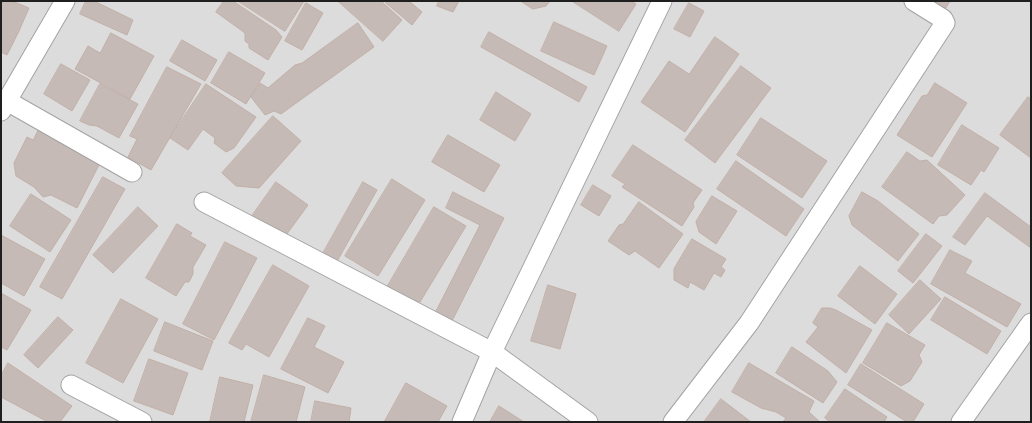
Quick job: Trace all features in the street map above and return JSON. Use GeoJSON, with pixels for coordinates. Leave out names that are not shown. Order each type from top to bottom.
{"type":"FeatureCollection","features":[{"type":"Feature","properties":{"kind":"street"},"geometry":{"type":"LineString","coordinates":[[65,1],[4,106],[132,172]]}},
{"type":"Feature","properties":{"kind":"street"},"geometry":{"type":"LineString","coordinates":[[462,422],[492,352],[662,1]]}},
{"type":"Feature","properties":{"kind":"street"},"geometry":{"type":"LineString","coordinates":[[673,422],[749,324],[945,23],[943,19],[914,1]]}},
{"type":"Feature","properties":{"kind":"street"},"geometry":{"type":"LineString","coordinates":[[204,202],[492,352],[588,422]]}},
{"type":"Feature","properties":{"kind":"street"},"geometry":{"type":"LineString","coordinates":[[961,422],[1031,323]]}},
{"type":"Feature","properties":{"kind":"street"},"geometry":{"type":"LineString","coordinates":[[70,385],[142,422]]}},
{"type":"Feature","properties":{"kind":"shaded area"},"geometry":{"type":"Polygon","coordinates":[[[1,1],[1031,1],[1031,422],[1,422],[1,1]]]}},
{"type":"Feature","properties":{"kind":"building"},"geometry":{"type":"Polygon","coordinates":[[[1,1],[12,1],[29,8],[7,55],[1,52],[1,1]]]}},
{"type":"Feature","properties":{"kind":"building"},"geometry":{"type":"Polygon","coordinates":[[[86,1],[94,1],[133,20],[127,35],[80,14],[86,1]]]}},
{"type":"Feature","properties":{"kind":"building"},"geometry":{"type":"Polygon","coordinates":[[[224,1],[233,1],[276,30],[282,37],[268,60],[249,48],[249,44],[245,41],[245,33],[216,12],[224,1]]]}},
{"type":"Feature","properties":{"kind":"building"},"geometry":{"type":"Polygon","coordinates":[[[238,1],[304,1],[285,31],[238,1]]]}},
{"type":"Feature","properties":{"kind":"building"},"geometry":{"type":"Polygon","coordinates":[[[338,1],[381,1],[402,20],[383,41],[338,1]]]}},
{"type":"Feature","properties":{"kind":"building"},"geometry":{"type":"Polygon","coordinates":[[[387,1],[409,1],[422,12],[412,25],[386,3],[387,1]]]}},
{"type":"Feature","properties":{"kind":"building"},"geometry":{"type":"Polygon","coordinates":[[[439,1],[459,1],[453,12],[437,6],[439,1]]]}},
{"type":"Feature","properties":{"kind":"building"},"geometry":{"type":"Polygon","coordinates":[[[521,1],[550,1],[546,6],[533,9],[521,1]]]}},
{"type":"Feature","properties":{"kind":"building"},"geometry":{"type":"Polygon","coordinates":[[[572,1],[631,1],[636,4],[619,31],[572,1]]]}},
{"type":"Feature","properties":{"kind":"building"},"geometry":{"type":"Polygon","coordinates":[[[933,1],[950,1],[946,8],[933,1]]]}},
{"type":"Feature","properties":{"kind":"building"},"geometry":{"type":"Polygon","coordinates":[[[306,3],[323,13],[302,50],[285,41],[306,3]]]}},
{"type":"Feature","properties":{"kind":"building"},"geometry":{"type":"Polygon","coordinates":[[[689,3],[704,11],[690,37],[674,29],[689,3]]]}},
{"type":"Feature","properties":{"kind":"building"},"geometry":{"type":"Polygon","coordinates":[[[554,22],[607,46],[594,75],[541,51],[554,22]]]}},
{"type":"Feature","properties":{"kind":"building"},"geometry":{"type":"Polygon","coordinates":[[[358,23],[374,47],[281,114],[274,111],[265,115],[251,97],[260,83],[268,88],[295,65],[302,63],[358,23]]]}},
{"type":"Feature","properties":{"kind":"building"},"geometry":{"type":"Polygon","coordinates":[[[489,32],[587,87],[579,102],[481,47],[489,32]]]}},
{"type":"Feature","properties":{"kind":"building"},"geometry":{"type":"Polygon","coordinates":[[[111,33],[154,56],[130,99],[75,69],[88,46],[100,53],[111,33]]]}},
{"type":"Feature","properties":{"kind":"building"},"geometry":{"type":"Polygon","coordinates":[[[715,37],[739,54],[685,132],[641,102],[669,61],[689,74],[715,37]]]}},
{"type":"Feature","properties":{"kind":"building"},"geometry":{"type":"Polygon","coordinates":[[[182,40],[217,60],[205,81],[170,61],[182,40]]]}},
{"type":"Feature","properties":{"kind":"building"},"geometry":{"type":"Polygon","coordinates":[[[229,52],[265,73],[246,104],[211,83],[229,52]]]}},
{"type":"Feature","properties":{"kind":"building"},"geometry":{"type":"Polygon","coordinates":[[[61,64],[90,80],[72,111],[44,94],[61,64]]]}},
{"type":"Feature","properties":{"kind":"building"},"geometry":{"type":"Polygon","coordinates":[[[741,66],[771,88],[715,163],[685,140],[741,66]]]}},
{"type":"Feature","properties":{"kind":"building"},"geometry":{"type":"Polygon","coordinates":[[[167,67],[201,84],[151,170],[128,157],[137,139],[130,136],[167,67]]]}},
{"type":"Feature","properties":{"kind":"building"},"geometry":{"type":"Polygon","coordinates":[[[935,83],[967,103],[932,157],[897,135],[922,96],[927,95],[935,83]]]}},
{"type":"Feature","properties":{"kind":"building"},"geometry":{"type":"Polygon","coordinates":[[[100,84],[138,104],[119,138],[97,126],[80,121],[100,84]]]}},
{"type":"Feature","properties":{"kind":"building"},"geometry":{"type":"Polygon","coordinates":[[[206,84],[256,117],[234,148],[226,152],[214,143],[215,138],[203,129],[188,150],[170,138],[206,84]]]}},
{"type":"Feature","properties":{"kind":"building"},"geometry":{"type":"Polygon","coordinates":[[[496,92],[531,114],[515,141],[480,120],[496,92]]]}},
{"type":"Feature","properties":{"kind":"building"},"geometry":{"type":"Polygon","coordinates":[[[1028,97],[1031,99],[1031,158],[1000,135],[1028,97]]]}},
{"type":"Feature","properties":{"kind":"building"},"geometry":{"type":"Polygon","coordinates":[[[273,116],[301,141],[259,188],[236,186],[222,173],[273,116]]]}},
{"type":"Feature","properties":{"kind":"building"},"geometry":{"type":"Polygon","coordinates":[[[761,118],[827,161],[802,198],[737,155],[761,118]]]}},
{"type":"Feature","properties":{"kind":"building"},"geometry":{"type":"Polygon","coordinates":[[[962,125],[999,148],[984,172],[981,170],[971,185],[938,165],[962,125]]]}},
{"type":"Feature","properties":{"kind":"building"},"geometry":{"type":"Polygon","coordinates":[[[39,129],[101,161],[77,208],[51,195],[43,197],[34,187],[16,176],[14,163],[27,137],[33,140],[39,129]]]}},
{"type":"Feature","properties":{"kind":"building"},"geometry":{"type":"Polygon","coordinates":[[[448,135],[500,165],[484,192],[432,162],[448,135]]]}},
{"type":"Feature","properties":{"kind":"building"},"geometry":{"type":"Polygon","coordinates":[[[633,145],[702,190],[693,203],[694,207],[682,226],[622,187],[625,184],[612,176],[633,145]]]}},
{"type":"Feature","properties":{"kind":"building"},"geometry":{"type":"Polygon","coordinates":[[[907,152],[920,161],[927,160],[965,195],[947,215],[939,216],[933,224],[882,187],[907,152]]]}},
{"type":"Feature","properties":{"kind":"building"},"geometry":{"type":"Polygon","coordinates":[[[736,161],[804,209],[786,236],[717,189],[736,161]]]}},
{"type":"Feature","properties":{"kind":"building"},"geometry":{"type":"Polygon","coordinates":[[[103,177],[125,189],[62,299],[40,287],[103,177]]]}},
{"type":"Feature","properties":{"kind":"building"},"geometry":{"type":"Polygon","coordinates":[[[392,179],[425,200],[378,276],[345,256],[392,179]]]}},
{"type":"Feature","properties":{"kind":"building"},"geometry":{"type":"Polygon","coordinates":[[[276,182],[308,205],[284,238],[252,216],[276,182]]]}},
{"type":"Feature","properties":{"kind":"building"},"geometry":{"type":"Polygon","coordinates":[[[363,182],[377,190],[335,265],[321,257],[363,182]]]}},
{"type":"Feature","properties":{"kind":"building"},"geometry":{"type":"Polygon","coordinates":[[[593,185],[611,196],[599,216],[581,205],[593,185]]]}},
{"type":"Feature","properties":{"kind":"building"},"geometry":{"type":"Polygon","coordinates":[[[453,192],[504,218],[452,321],[435,313],[480,225],[446,208],[453,192]]]}},
{"type":"Feature","properties":{"kind":"building"},"geometry":{"type":"Polygon","coordinates":[[[862,192],[878,201],[919,234],[898,261],[852,225],[849,216],[862,192]]]}},
{"type":"Feature","properties":{"kind":"building"},"geometry":{"type":"Polygon","coordinates":[[[985,193],[1031,227],[1031,248],[987,216],[965,245],[953,237],[985,193]]]}},
{"type":"Feature","properties":{"kind":"building"},"geometry":{"type":"Polygon","coordinates":[[[31,194],[71,220],[50,252],[10,226],[31,194]]]}},
{"type":"Feature","properties":{"kind":"building"},"geometry":{"type":"Polygon","coordinates":[[[712,196],[737,211],[716,244],[699,232],[696,222],[712,196]]]}},
{"type":"Feature","properties":{"kind":"building"},"geometry":{"type":"Polygon","coordinates":[[[639,202],[683,234],[659,268],[635,251],[629,255],[608,241],[639,202]]]}},
{"type":"Feature","properties":{"kind":"building"},"geometry":{"type":"Polygon","coordinates":[[[138,207],[158,226],[113,273],[93,255],[138,207]]]}},
{"type":"Feature","properties":{"kind":"building"},"geometry":{"type":"Polygon","coordinates":[[[434,207],[466,226],[420,302],[399,297],[386,289],[434,207]]]}},
{"type":"Feature","properties":{"kind":"building"},"geometry":{"type":"Polygon","coordinates":[[[177,224],[192,233],[190,236],[206,245],[193,267],[193,274],[189,282],[185,282],[176,296],[146,278],[177,224]]]}},
{"type":"Feature","properties":{"kind":"building"},"geometry":{"type":"Polygon","coordinates":[[[926,234],[942,246],[913,283],[898,271],[926,234]]]}},
{"type":"Feature","properties":{"kind":"building"},"geometry":{"type":"Polygon","coordinates":[[[1,235],[45,259],[24,296],[1,283],[1,235]]]}},
{"type":"Feature","properties":{"kind":"building"},"geometry":{"type":"Polygon","coordinates":[[[692,239],[726,259],[721,267],[725,270],[721,277],[714,273],[704,290],[690,282],[688,288],[674,280],[674,269],[692,239]]]}},
{"type":"Feature","properties":{"kind":"building"},"geometry":{"type":"Polygon","coordinates":[[[225,242],[257,258],[214,340],[183,324],[225,242]]]}},
{"type":"Feature","properties":{"kind":"building"},"geometry":{"type":"Polygon","coordinates":[[[950,250],[972,261],[965,273],[1021,304],[1007,327],[931,284],[950,250]]]}},
{"type":"Feature","properties":{"kind":"building"},"geometry":{"type":"Polygon","coordinates":[[[273,265],[309,286],[269,357],[246,344],[242,350],[229,343],[273,265]]]}},
{"type":"Feature","properties":{"kind":"building"},"geometry":{"type":"Polygon","coordinates":[[[860,266],[897,294],[875,324],[838,296],[860,266]]]}},
{"type":"Feature","properties":{"kind":"building"},"geometry":{"type":"Polygon","coordinates":[[[920,280],[941,299],[909,334],[889,315],[920,280]]]}},
{"type":"Feature","properties":{"kind":"building"},"geometry":{"type":"Polygon","coordinates":[[[548,285],[576,294],[560,349],[531,341],[548,285]]]}},
{"type":"Feature","properties":{"kind":"building"},"geometry":{"type":"Polygon","coordinates":[[[1,293],[31,310],[7,350],[1,347],[1,293]]]}},
{"type":"Feature","properties":{"kind":"building"},"geometry":{"type":"Polygon","coordinates":[[[945,297],[1001,331],[987,354],[931,320],[945,297]]]}},
{"type":"Feature","properties":{"kind":"building"},"geometry":{"type":"Polygon","coordinates":[[[121,299],[158,319],[123,383],[86,363],[121,299]]]}},
{"type":"Feature","properties":{"kind":"building"},"geometry":{"type":"Polygon","coordinates":[[[822,308],[836,310],[872,330],[846,373],[806,342],[818,327],[813,323],[822,308]]]}},
{"type":"Feature","properties":{"kind":"building"},"geometry":{"type":"Polygon","coordinates":[[[58,317],[73,330],[38,368],[24,355],[58,317]]]}},
{"type":"Feature","properties":{"kind":"building"},"geometry":{"type":"Polygon","coordinates":[[[308,318],[325,326],[314,347],[344,362],[328,393],[281,369],[308,318]]]}},
{"type":"Feature","properties":{"kind":"building"},"geometry":{"type":"Polygon","coordinates":[[[165,322],[213,341],[202,370],[154,351],[165,322]]]}},
{"type":"Feature","properties":{"kind":"building"},"geometry":{"type":"Polygon","coordinates":[[[887,323],[925,345],[919,355],[922,362],[910,381],[901,386],[863,363],[887,323]]]}},
{"type":"Feature","properties":{"kind":"building"},"geometry":{"type":"Polygon","coordinates":[[[792,347],[828,371],[837,382],[823,403],[776,373],[792,347]]]}},
{"type":"Feature","properties":{"kind":"building"},"geometry":{"type":"Polygon","coordinates":[[[149,359],[188,373],[173,415],[134,401],[149,359]]]}},
{"type":"Feature","properties":{"kind":"building"},"geometry":{"type":"Polygon","coordinates":[[[8,363],[72,406],[60,422],[48,422],[1,397],[1,376],[8,363]]]}},
{"type":"Feature","properties":{"kind":"building"},"geometry":{"type":"Polygon","coordinates":[[[749,363],[814,401],[809,412],[820,422],[783,422],[786,418],[776,412],[761,408],[732,392],[749,363]]]}},
{"type":"Feature","properties":{"kind":"building"},"geometry":{"type":"Polygon","coordinates":[[[861,364],[924,404],[913,422],[907,422],[848,385],[861,364]]]}},
{"type":"Feature","properties":{"kind":"building"},"geometry":{"type":"Polygon","coordinates":[[[264,375],[305,387],[296,422],[251,422],[264,375]]]}},
{"type":"Feature","properties":{"kind":"building"},"geometry":{"type":"Polygon","coordinates":[[[220,377],[253,385],[244,422],[210,422],[220,377]]]}},
{"type":"Feature","properties":{"kind":"building"},"geometry":{"type":"Polygon","coordinates":[[[406,383],[447,406],[438,422],[385,421],[406,383]]]}},
{"type":"Feature","properties":{"kind":"building"},"geometry":{"type":"Polygon","coordinates":[[[845,389],[887,417],[884,422],[830,422],[825,418],[845,389]]]}},
{"type":"Feature","properties":{"kind":"building"},"geometry":{"type":"Polygon","coordinates":[[[721,399],[751,422],[704,422],[721,399]]]}},
{"type":"Feature","properties":{"kind":"building"},"geometry":{"type":"Polygon","coordinates":[[[315,401],[351,408],[349,422],[311,422],[315,401]]]}},
{"type":"Feature","properties":{"kind":"building"},"geometry":{"type":"Polygon","coordinates":[[[499,406],[524,422],[490,422],[499,406]]]}}]}
